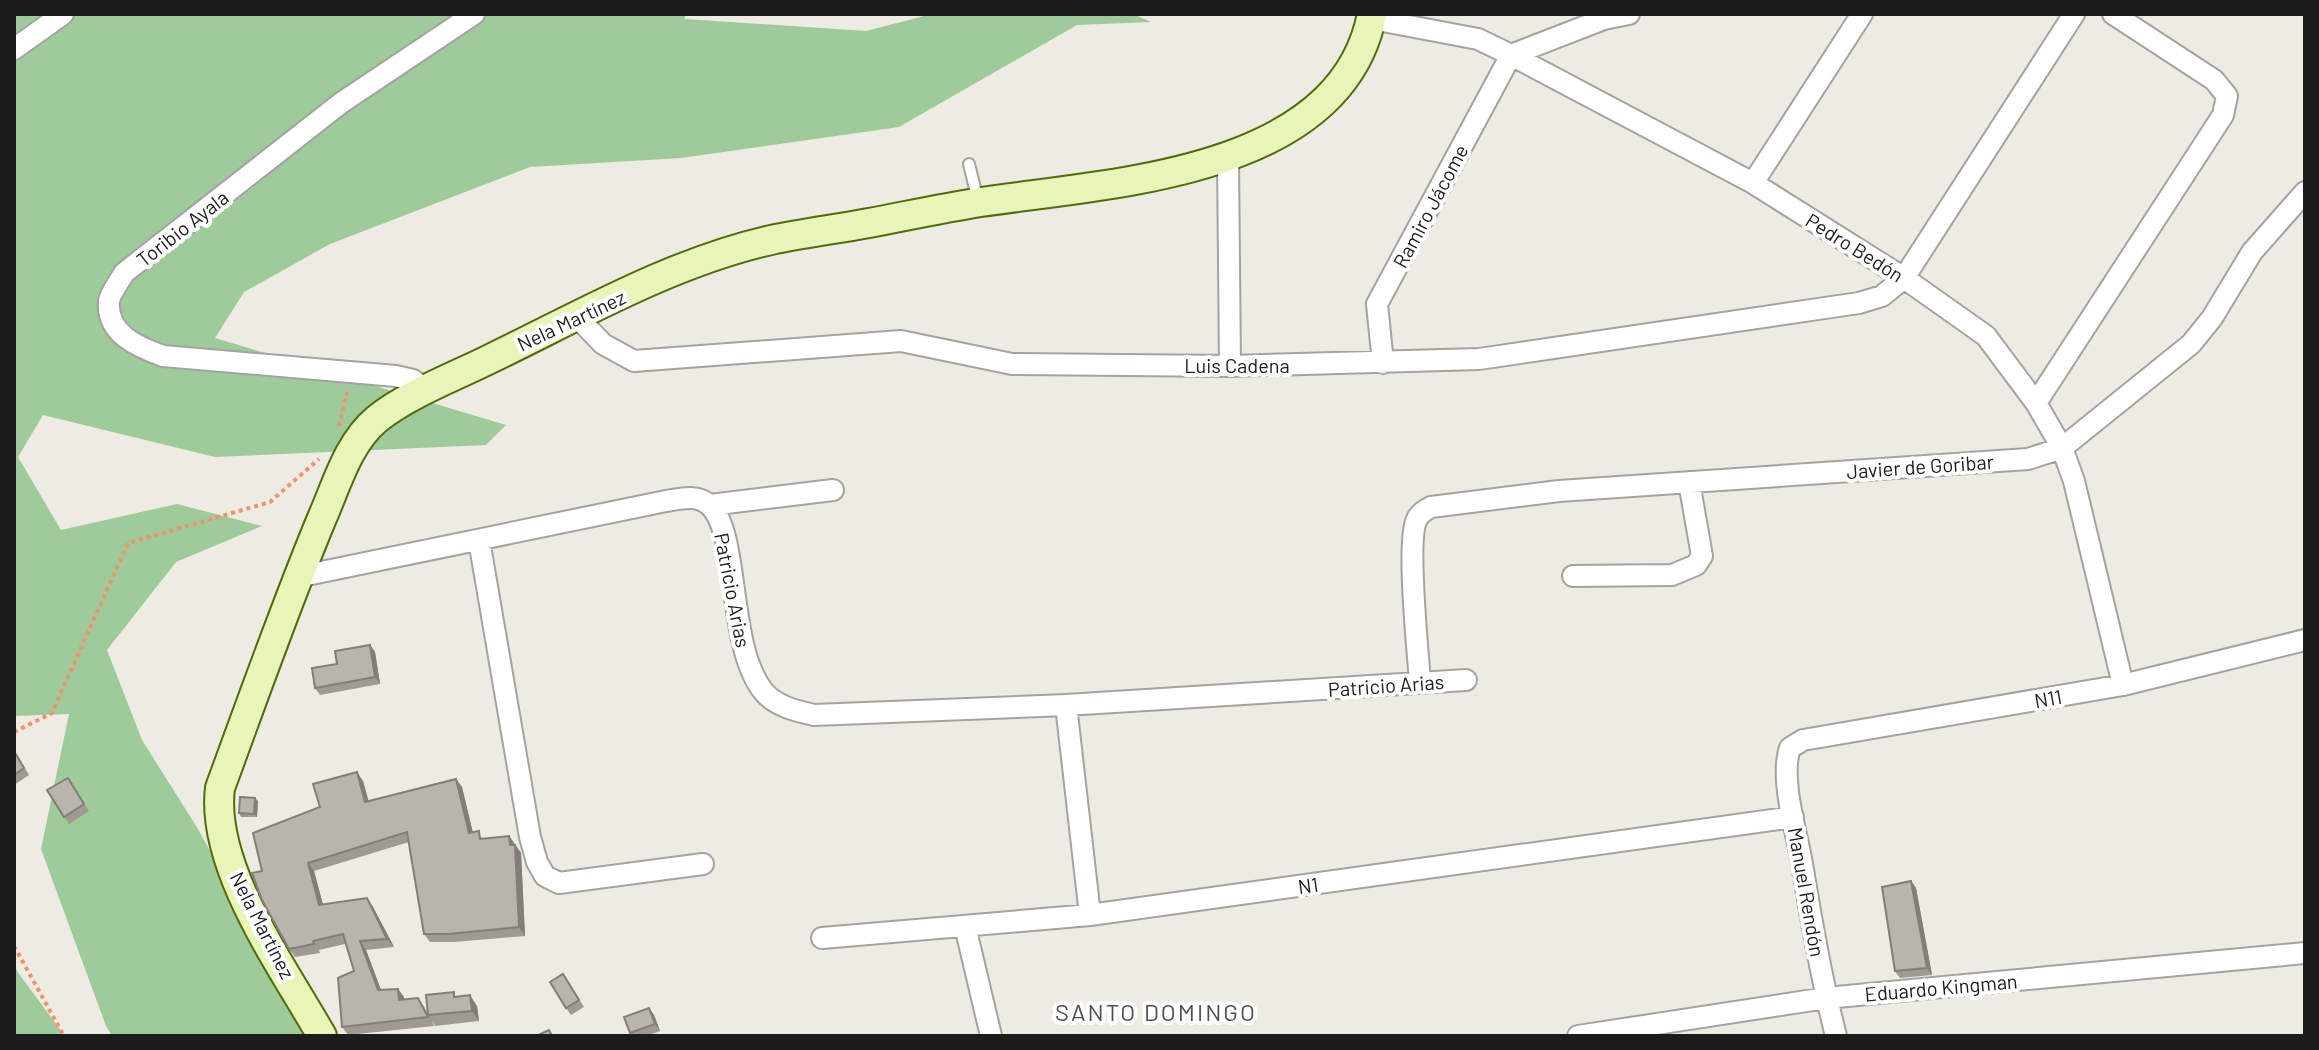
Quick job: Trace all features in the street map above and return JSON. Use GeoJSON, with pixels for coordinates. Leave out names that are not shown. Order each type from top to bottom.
{"type":"FeatureCollection","features":[{"type":"Feature","properties":{"kind":"main road","name":"Nela Martínez"},"geometry":{"type":"LineString","coordinates":[[322,1036],[251,912],[230,862],[218,810],[220,788],[297,577],[351,452],[377,419],[426,390],[698,262],[770,240],[978,203],[1157,178],[1228,157],[1299,121],[1329,96],[1354,63],[1372,16]]}},
{"type":"Feature","properties":{"kind":"street"},"geometry":{"type":"LineString","coordinates":[[14,49],[63,14]]}},
{"type":"Feature","properties":{"kind":"street"},"geometry":{"type":"LineString","coordinates":[[1511,55],[1604,19],[1629,14]]}},
{"type":"Feature","properties":{"kind":"street"},"geometry":{"type":"LineString","coordinates":[[1753,183],[1862,14]]}},
{"type":"Feature","properties":{"kind":"street"},"geometry":{"type":"LineString","coordinates":[[1904,278],[2074,14]]}},
{"type":"Feature","properties":{"kind":"street"},"geometry":{"type":"LineString","coordinates":[[2036,403],[2223,115],[2227,96],[2214,80],[2113,14]]}},
{"type":"Feature","properties":{"kind":"street","name":"Toribio Ayala"},"geometry":{"type":"LineString","coordinates":[[426,390],[413,380],[351,371],[163,356],[134,345],[113,326],[109,300],[124,273],[341,103],[476,16]]}},
{"type":"Feature","properties":{"kind":"street","name":"Pedro Bedón"},"geometry":{"type":"LineString","coordinates":[[1372,16],[1478,39],[1511,55],[1753,183],[1904,278],[1986,336],[2036,403],[2062,448],[2074,481],[2123,685]]}},
{"type":"Feature","properties":{"kind":"street","name":"Ramiro Jácome"},"geometry":{"type":"LineString","coordinates":[[1383,363],[1377,304],[1511,55]]}},
{"type":"Feature","properties":{"kind":"street"},"geometry":{"type":"LineString","coordinates":[[1228,157],[1230,366]]}},
{"type":"Feature","properties":{"kind":"street","name":"Javier de Goribar"},"geometry":{"type":"LineString","coordinates":[[1420,682],[1412,551],[1416,520],[1431,507],[1559,491],[2028,459],[2062,448],[2191,344],[2212,318],[2252,252],[2305,192]]}},
{"type":"Feature","properties":{"kind":"street","name":"Luis Cadena"},"geometry":{"type":"LineString","coordinates":[[577,317],[603,344],[634,361],[901,341],[1012,364],[1230,366],[1383,363],[1479,359],[1859,303],[1882,296],[1904,278]]}},
{"type":"Feature","properties":{"kind":"street"},"geometry":{"type":"LineString","coordinates":[[1573,576],[1672,575],[1696,565],[1702,556],[1689,482]]}},
{"type":"Feature","properties":{"kind":"street"},"geometry":{"type":"LineString","coordinates":[[297,577],[683,498],[699,498],[710,505],[833,490]]}},
{"type":"Feature","properties":{"kind":"street","name":"Patricio Arias"},"geometry":{"type":"LineString","coordinates":[[710,505],[723,531],[742,646],[750,672],[765,695],[786,707],[814,715],[1066,705],[1466,680]]}},
{"type":"Feature","properties":{"kind":"street"},"geometry":{"type":"LineString","coordinates":[[479,540],[530,837],[537,862],[545,876],[559,883],[589,881],[703,864]]}},
{"type":"Feature","properties":{"kind":"street","name":"N11"},"geometry":{"type":"LineString","coordinates":[[1790,748],[1803,740],[2123,685],[2305,640]]}},
{"type":"Feature","properties":{"kind":"street"},"geometry":{"type":"LineString","coordinates":[[1066,705],[1090,915]]}},
{"type":"Feature","properties":{"kind":"street","name":"Manuel Rendón"},"geometry":{"type":"LineString","coordinates":[[1790,748],[1785,762],[1793,817],[1826,998],[1836,1036]]}},
{"type":"Feature","properties":{"kind":"street","name":"N1"},"geometry":{"type":"LineString","coordinates":[[822,938],[1090,915],[1793,817]]}},
{"type":"Feature","properties":{"kind":"street"},"geometry":{"type":"LineString","coordinates":[[965,926],[991,1036]]}},
{"type":"Feature","properties":{"kind":"street","name":"Eduardo Kingman"},"geometry":{"type":"LineString","coordinates":[[1578,1036],[1826,998],[2305,953]]}},
{"type":"Feature","properties":{"kind":"lane"},"geometry":{"type":"LineString","coordinates":[[969,164],[978,203]]}},
{"type":"Feature","properties":{"kind":"path"},"geometry":{"type":"LineString","coordinates":[[338,431],[351,371]]}},
{"type":"Feature","properties":{"kind":"path"},"geometry":{"type":"LineString","coordinates":[[14,732],[52,713],[128,543],[270,502],[324,456]]}},
{"type":"Feature","properties":{"kind":"path"},"geometry":{"type":"LineString","coordinates":[[14,946],[64,1036]]}},
{"type":"Feature","properties":{"kind":"green space"},"geometry":{"type":"Polygon","coordinates":[[[14,14],[685,14],[685,19],[866,31],[932,14],[1133,14],[1151,22],[1077,25],[899,127],[681,158],[530,167],[330,244],[244,292],[215,338],[506,425],[486,445],[215,457],[43,415],[18,457],[61,530],[177,504],[262,526],[176,562],[107,650],[142,740],[198,829],[310,1036],[112,1036],[41,849],[69,714],[14,716],[14,14]]]}},
{"type":"Feature","properties":{"kind":"green space"},"geometry":{"type":"Polygon","coordinates":[[[14,966],[19,974],[65,1036],[14,1036],[14,966]]]}},
{"type":"Feature","properties":{"kind":"building"},"geometry":{"type":"Polygon","coordinates":[[[370,645],[375,677],[315,688],[312,668],[337,664],[335,651],[370,645]]]}},
{"type":"Feature","properties":{"kind":"building"},"geometry":{"type":"Polygon","coordinates":[[[14,751],[24,768],[14,775],[14,751]]]}},
{"type":"Feature","properties":{"kind":"building"},"geometry":{"type":"Polygon","coordinates":[[[357,772],[365,802],[456,779],[469,833],[479,831],[480,839],[509,836],[510,845],[515,845],[519,927],[424,934],[407,832],[308,863],[319,905],[367,898],[387,939],[360,941],[378,990],[398,989],[399,1000],[418,998],[428,1017],[342,1027],[338,978],[354,971],[343,934],[289,949],[262,900],[252,873],[262,871],[253,833],[320,807],[313,784],[357,772]]]}},
{"type":"Feature","properties":{"kind":"building"},"geometry":{"type":"Polygon","coordinates":[[[68,778],[84,804],[64,817],[47,790],[68,778]]]}},
{"type":"Feature","properties":{"kind":"building"},"geometry":{"type":"Polygon","coordinates":[[[240,797],[255,798],[254,814],[239,813],[240,797]]]}},
{"type":"Feature","properties":{"kind":"building"},"geometry":{"type":"Polygon","coordinates":[[[1911,881],[1927,968],[1895,971],[1882,887],[1911,881]]]}},
{"type":"Feature","properties":{"kind":"building"},"geometry":{"type":"Polygon","coordinates":[[[563,974],[579,1000],[566,1008],[550,982],[563,974]]]}},
{"type":"Feature","properties":{"kind":"building"},"geometry":{"type":"Polygon","coordinates":[[[454,992],[454,997],[470,995],[472,1011],[428,1015],[426,995],[454,992]]]}},
{"type":"Feature","properties":{"kind":"building"},"geometry":{"type":"Polygon","coordinates":[[[649,1008],[655,1024],[630,1033],[624,1017],[649,1008]]]}},
{"type":"Feature","properties":{"kind":"building"},"geometry":{"type":"Polygon","coordinates":[[[549,1030],[552,1036],[536,1036],[549,1030]]]}},
{"type":"Feature","properties":{"kind":"district","name":"SANTO DOMINGO"},"geometry":{"type":"Point","coordinates":[1156,1011]}}]}
